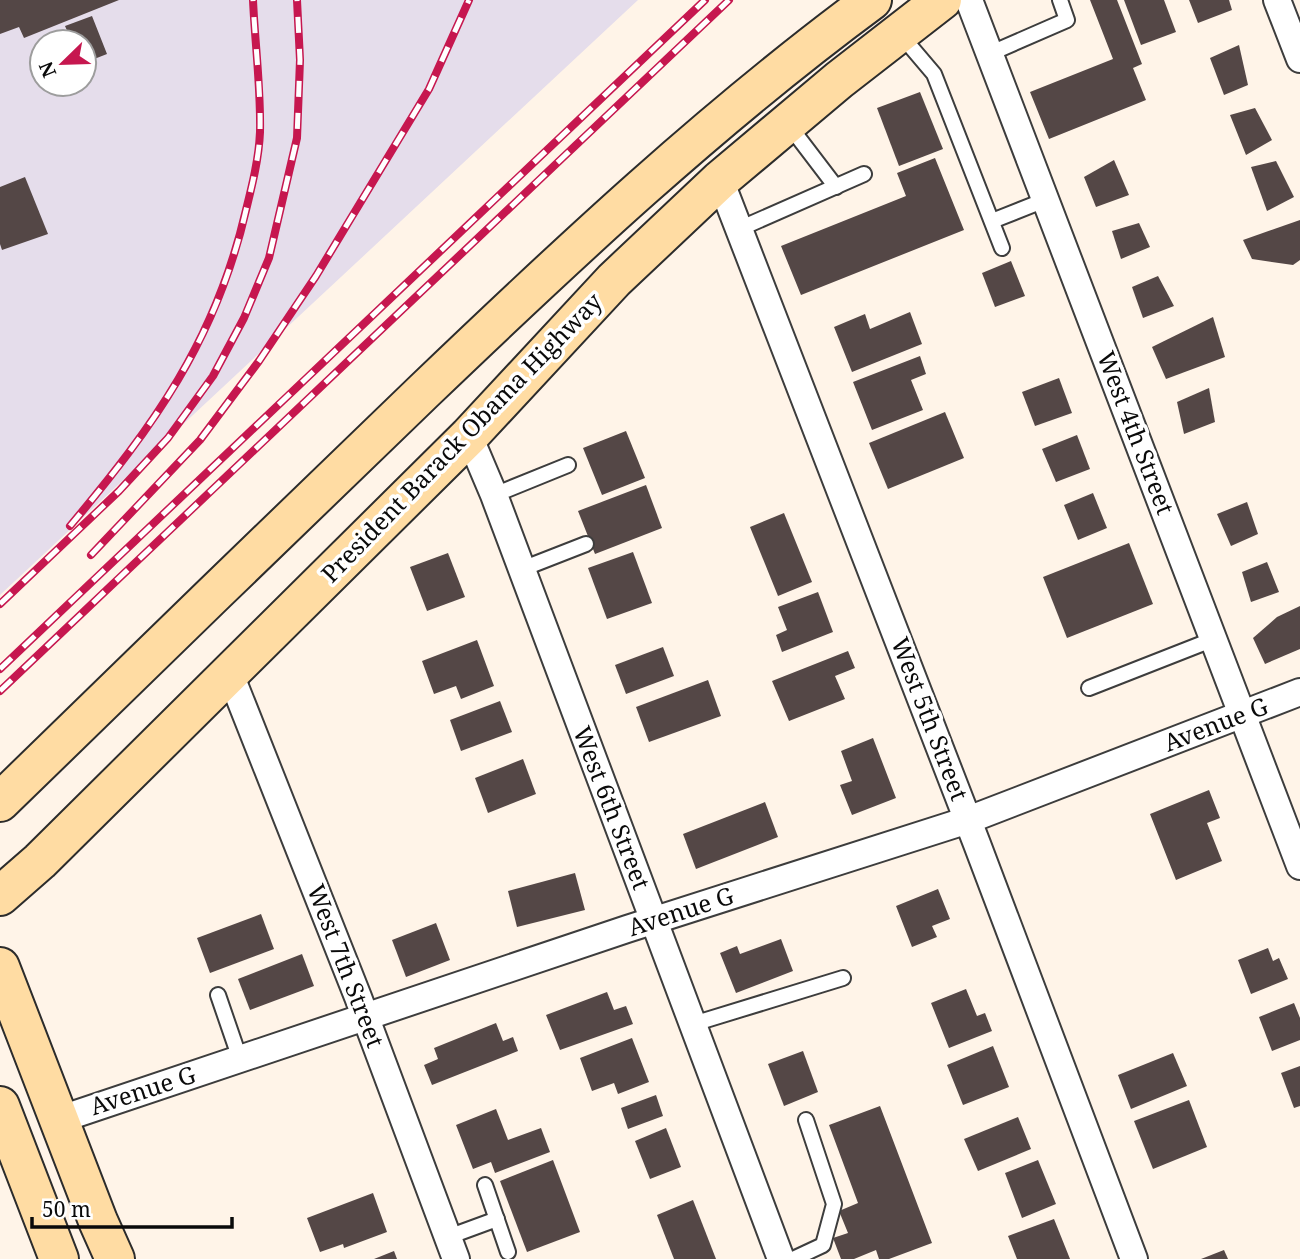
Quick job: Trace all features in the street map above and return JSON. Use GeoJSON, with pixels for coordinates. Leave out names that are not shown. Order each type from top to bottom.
{"type":"FeatureCollection","features":[{"type":"Feature","properties":{"kind":"main road"},"geometry":{"type":"LineString","coordinates":[[0,802],[546,274],[736,108],[872,0]]}},
{"type":"Feature","properties":{"kind":"main road","name":"President Barack Obama Highway"},"geometry":{"type":"LineString","coordinates":[[0,896],[40,861],[469,436],[614,280],[720,180],[942,0]]}},
{"type":"Feature","properties":{"kind":"main road"},"geometry":{"type":"LineString","coordinates":[[0,967],[115,1259]]}},
{"type":"Feature","properties":{"kind":"main road"},"geometry":{"type":"LineString","coordinates":[[0,1106],[59,1259]]}},
{"type":"Feature","properties":{"kind":"street","name":"West 4th Street"},"geometry":{"type":"LineString","coordinates":[[969,0],[1300,866]]}},
{"type":"Feature","properties":{"kind":"street"},"geometry":{"type":"LineString","coordinates":[[1277,0],[1300,59]]}},
{"type":"Feature","properties":{"kind":"street","name":"West 5th Street"},"geometry":{"type":"LineString","coordinates":[[720,180],[968,820],[1134,1259]]}},
{"type":"Feature","properties":{"kind":"street","name":"West 6th Street"},"geometry":{"type":"LineString","coordinates":[[469,436],[494,495],[781,1259]]}},
{"type":"Feature","properties":{"kind":"street","name":"West 7th Street"},"geometry":{"type":"LineString","coordinates":[[230,674],[365,1017],[452,1248]]}},
{"type":"Feature","properties":{"kind":"street","name":"Avenue G"},"geometry":{"type":"LineString","coordinates":[[58,1120],[654,921],[968,820],[1300,692]]}},
{"type":"Feature","properties":{"kind":"lane"},"geometry":{"type":"LineString","coordinates":[[989,54],[1068,20],[1060,0]]}},
{"type":"Feature","properties":{"kind":"lane"},"geometry":{"type":"LineString","coordinates":[[900,33],[934,74],[1002,248]]}},
{"type":"Feature","properties":{"kind":"lane"},"geometry":{"type":"LineString","coordinates":[[787,124],[836,187]]}},
{"type":"Feature","properties":{"kind":"lane"},"geometry":{"type":"LineString","coordinates":[[739,229],[864,174]]}},
{"type":"Feature","properties":{"kind":"lane"},"geometry":{"type":"LineString","coordinates":[[992,221],[1045,200]]}},
{"type":"Feature","properties":{"kind":"lane"},"geometry":{"type":"LineString","coordinates":[[494,495],[568,465]]}},
{"type":"Feature","properties":{"kind":"lane"},"geometry":{"type":"LineString","coordinates":[[522,569],[586,544]]}},
{"type":"Feature","properties":{"kind":"lane"},"geometry":{"type":"LineString","coordinates":[[1089,688],[1214,639]]}},
{"type":"Feature","properties":{"kind":"lane"},"geometry":{"type":"LineString","coordinates":[[693,1024],[843,978]]}},
{"type":"Feature","properties":{"kind":"lane"},"geometry":{"type":"LineString","coordinates":[[218,995],[240,1059]]}},
{"type":"Feature","properties":{"kind":"lane"},"geometry":{"type":"LineString","coordinates":[[793,1259],[823,1245],[834,1204],[806,1120]]}},
{"type":"Feature","properties":{"kind":"lane"},"geometry":{"type":"LineString","coordinates":[[485,1185],[508,1252]]}},
{"type":"Feature","properties":{"kind":"lane"},"geometry":{"type":"LineString","coordinates":[[452,1248],[497,1219]]}},
{"type":"Feature","properties":{"kind":"shaded area"},"geometry":{"type":"Polygon","coordinates":[[[0,0],[638,0],[0,595],[0,0]]]}},
{"type":"Feature","properties":{"kind":"building"},"geometry":{"type":"Polygon","coordinates":[[[0,0],[119,0],[49,28],[28,28],[28,36],[24,38],[19,27],[0,34],[0,0]]]}},
{"type":"Feature","properties":{"kind":"building"},"geometry":{"type":"Polygon","coordinates":[[[1090,0],[1117,0],[1142,64],[1133,68],[1146,100],[1049,139],[1030,92],[1113,59],[1090,0]]]}},
{"type":"Feature","properties":{"kind":"building"},"geometry":{"type":"Polygon","coordinates":[[[1124,0],[1164,0],[1176,32],[1141,45],[1124,0]]]}},
{"type":"Feature","properties":{"kind":"building"},"geometry":{"type":"Polygon","coordinates":[[[1189,0],[1229,0],[1232,10],[1198,23],[1189,0]]]}},
{"type":"Feature","properties":{"kind":"building"},"geometry":{"type":"Polygon","coordinates":[[[92,16],[97,28],[66,28],[65,26],[92,16]]]}},
{"type":"Feature","properties":{"kind":"building"},"geometry":{"type":"Polygon","coordinates":[[[98,31],[107,54],[98,58],[98,31]]]}},
{"type":"Feature","properties":{"kind":"building"},"geometry":{"type":"Polygon","coordinates":[[[1239,45],[1248,85],[1224,95],[1210,58],[1239,45]]]}},
{"type":"Feature","properties":{"kind":"building"},"geometry":{"type":"Polygon","coordinates":[[[920,92],[943,149],[899,166],[877,108],[920,92]]]}},
{"type":"Feature","properties":{"kind":"building"},"geometry":{"type":"Polygon","coordinates":[[[1255,108],[1272,140],[1246,155],[1230,115],[1255,108]]]}},
{"type":"Feature","properties":{"kind":"building"},"geometry":{"type":"Polygon","coordinates":[[[935,158],[964,230],[801,295],[781,246],[906,196],[897,173],[935,158]]]}},
{"type":"Feature","properties":{"kind":"building"},"geometry":{"type":"Polygon","coordinates":[[[1114,160],[1129,195],[1096,207],[1084,177],[1114,160]]]}},
{"type":"Feature","properties":{"kind":"building"},"geometry":{"type":"Polygon","coordinates":[[[1276,161],[1294,197],[1267,211],[1251,167],[1276,161]]]}},
{"type":"Feature","properties":{"kind":"building"},"geometry":{"type":"Polygon","coordinates":[[[25,177],[48,234],[2,250],[0,187],[25,177]]]}},
{"type":"Feature","properties":{"kind":"building"},"geometry":{"type":"Polygon","coordinates":[[[1300,220],[1300,260],[1293,265],[1252,259],[1243,240],[1300,220]]]}},
{"type":"Feature","properties":{"kind":"building"},"geometry":{"type":"Polygon","coordinates":[[[1139,223],[1150,247],[1121,259],[1112,231],[1139,223]]]}},
{"type":"Feature","properties":{"kind":"building"},"geometry":{"type":"Polygon","coordinates":[[[1011,261],[1025,296],[995,307],[982,273],[1011,261]]]}},
{"type":"Feature","properties":{"kind":"building"},"geometry":{"type":"Polygon","coordinates":[[[1158,276],[1174,306],[1143,318],[1132,287],[1158,276]]]}},
{"type":"Feature","properties":{"kind":"building"},"geometry":{"type":"Polygon","coordinates":[[[910,312],[922,344],[852,372],[834,327],[865,314],[870,329],[910,312]]]}},
{"type":"Feature","properties":{"kind":"building"},"geometry":{"type":"Polygon","coordinates":[[[1213,317],[1225,357],[1166,379],[1152,347],[1213,317]]]}},
{"type":"Feature","properties":{"kind":"building"},"geometry":{"type":"Polygon","coordinates":[[[920,356],[926,374],[911,380],[923,410],[872,430],[853,382],[920,356]]]}},
{"type":"Feature","properties":{"kind":"building"},"geometry":{"type":"Polygon","coordinates":[[[1059,378],[1072,413],[1035,426],[1022,392],[1059,378]]]}},
{"type":"Feature","properties":{"kind":"building"},"geometry":{"type":"Polygon","coordinates":[[[1209,388],[1215,422],[1184,434],[1177,402],[1209,388]]]}},
{"type":"Feature","properties":{"kind":"building"},"geometry":{"type":"Polygon","coordinates":[[[945,412],[964,458],[888,489],[869,443],[945,412]]]}},
{"type":"Feature","properties":{"kind":"building"},"geometry":{"type":"Polygon","coordinates":[[[626,431],[645,478],[602,495],[583,448],[626,431]]]}},
{"type":"Feature","properties":{"kind":"building"},"geometry":{"type":"Polygon","coordinates":[[[1077,435],[1090,469],[1056,482],[1042,449],[1077,435]]]}},
{"type":"Feature","properties":{"kind":"building"},"geometry":{"type":"Polygon","coordinates":[[[646,485],[662,528],[595,554],[578,511],[646,485]]]}},
{"type":"Feature","properties":{"kind":"building"},"geometry":{"type":"Polygon","coordinates":[[[1093,493],[1107,528],[1078,540],[1064,505],[1093,493]]]}},
{"type":"Feature","properties":{"kind":"building"},"geometry":{"type":"Polygon","coordinates":[[[1247,502],[1258,534],[1231,546],[1217,514],[1247,502]]]}},
{"type":"Feature","properties":{"kind":"building"},"geometry":{"type":"Polygon","coordinates":[[[784,513],[812,582],[778,596],[750,527],[784,513]]]}},
{"type":"Feature","properties":{"kind":"building"},"geometry":{"type":"Polygon","coordinates":[[[1129,543],[1153,604],[1067,638],[1043,577],[1129,543]]]}},
{"type":"Feature","properties":{"kind":"building"},"geometry":{"type":"Polygon","coordinates":[[[633,552],[652,603],[607,619],[588,568],[633,552]]]}},
{"type":"Feature","properties":{"kind":"building"},"geometry":{"type":"Polygon","coordinates":[[[448,553],[465,597],[427,611],[410,567],[448,553]]]}},
{"type":"Feature","properties":{"kind":"building"},"geometry":{"type":"Polygon","coordinates":[[[1267,562],[1279,592],[1251,602],[1242,572],[1267,562]]]}},
{"type":"Feature","properties":{"kind":"building"},"geometry":{"type":"Polygon","coordinates":[[[818,592],[833,632],[782,652],[776,635],[787,630],[778,607],[818,592]]]}},
{"type":"Feature","properties":{"kind":"building"},"geometry":{"type":"Polygon","coordinates":[[[1300,606],[1300,649],[1265,664],[1253,638],[1277,617],[1300,606]]]}},
{"type":"Feature","properties":{"kind":"building"},"geometry":{"type":"Polygon","coordinates":[[[477,640],[494,686],[461,699],[456,686],[434,694],[422,661],[477,640]]]}},
{"type":"Feature","properties":{"kind":"building"},"geometry":{"type":"Polygon","coordinates":[[[663,647],[674,676],[626,694],[615,665],[663,647]]]}},
{"type":"Feature","properties":{"kind":"building"},"geometry":{"type":"Polygon","coordinates":[[[848,651],[855,668],[835,676],[845,699],[789,721],[772,681],[848,651]]]}},
{"type":"Feature","properties":{"kind":"building"},"geometry":{"type":"Polygon","coordinates":[[[708,680],[721,716],[649,742],[636,707],[708,680]]]}},
{"type":"Feature","properties":{"kind":"building"},"geometry":{"type":"Polygon","coordinates":[[[500,701],[512,732],[461,751],[450,720],[500,701]]]}},
{"type":"Feature","properties":{"kind":"building"},"geometry":{"type":"Polygon","coordinates":[[[873,738],[896,798],[852,815],[840,785],[852,781],[841,751],[873,738]]]}},
{"type":"Feature","properties":{"kind":"building"},"geometry":{"type":"Polygon","coordinates":[[[523,759],[536,794],[488,813],[475,778],[523,759]]]}},
{"type":"Feature","properties":{"kind":"building"},"geometry":{"type":"Polygon","coordinates":[[[1209,790],[1220,818],[1207,823],[1222,861],[1176,880],[1150,814],[1209,790]]]}},
{"type":"Feature","properties":{"kind":"building"},"geometry":{"type":"Polygon","coordinates":[[[765,802],[778,837],[696,869],[683,834],[765,802]]]}},
{"type":"Feature","properties":{"kind":"building"},"geometry":{"type":"Polygon","coordinates":[[[575,873],[585,910],[517,927],[508,891],[575,873]]]}},
{"type":"Feature","properties":{"kind":"building"},"geometry":{"type":"Polygon","coordinates":[[[938,889],[950,919],[932,926],[937,937],[912,947],[896,906],[938,889]]]}},
{"type":"Feature","properties":{"kind":"building"},"geometry":{"type":"Polygon","coordinates":[[[261,914],[274,949],[210,973],[197,938],[261,914]]]}},
{"type":"Feature","properties":{"kind":"building"},"geometry":{"type":"Polygon","coordinates":[[[436,923],[450,960],[406,977],[392,940],[436,923]]]}},
{"type":"Feature","properties":{"kind":"building"},"geometry":{"type":"Polygon","coordinates":[[[781,939],[793,971],[736,993],[720,953],[737,946],[740,954],[781,939]]]}},
{"type":"Feature","properties":{"kind":"building"},"geometry":{"type":"Polygon","coordinates":[[[1268,948],[1273,961],[1279,958],[1288,979],[1251,994],[1238,960],[1268,948]]]}},
{"type":"Feature","properties":{"kind":"building"},"geometry":{"type":"Polygon","coordinates":[[[302,954],[314,986],[250,1010],[238,979],[302,954]]]}},
{"type":"Feature","properties":{"kind":"building"},"geometry":{"type":"Polygon","coordinates":[[[966,989],[977,1016],[985,1013],[992,1031],[949,1048],[931,1003],[966,989]]]}},
{"type":"Feature","properties":{"kind":"building"},"geometry":{"type":"Polygon","coordinates":[[[607,992],[614,1010],[626,1006],[633,1024],[560,1050],[546,1015],[607,992]]]}},
{"type":"Feature","properties":{"kind":"building"},"geometry":{"type":"Polygon","coordinates":[[[1294,1003],[1300,1018],[1300,1040],[1272,1051],[1259,1017],[1294,1003]]]}},
{"type":"Feature","properties":{"kind":"building"},"geometry":{"type":"Polygon","coordinates":[[[496,1023],[503,1041],[513,1037],[518,1051],[432,1085],[424,1065],[438,1059],[434,1048],[496,1023]]]}},
{"type":"Feature","properties":{"kind":"building"},"geometry":{"type":"Polygon","coordinates":[[[632,1038],[649,1082],[618,1094],[614,1083],[592,1091],[580,1058],[632,1038]]]}},
{"type":"Feature","properties":{"kind":"building"},"geometry":{"type":"Polygon","coordinates":[[[993,1046],[1009,1087],[963,1105],[947,1065],[993,1046]]]}},
{"type":"Feature","properties":{"kind":"building"},"geometry":{"type":"Polygon","coordinates":[[[803,1051],[818,1092],[784,1106],[768,1064],[803,1051]]]}},
{"type":"Feature","properties":{"kind":"building"},"geometry":{"type":"Polygon","coordinates":[[[1173,1053],[1187,1086],[1131,1109],[1118,1075],[1173,1053]]]}},
{"type":"Feature","properties":{"kind":"building"},"geometry":{"type":"Polygon","coordinates":[[[1300,1066],[1300,1106],[1294,1108],[1281,1073],[1300,1066]]]}},
{"type":"Feature","properties":{"kind":"building"},"geometry":{"type":"Polygon","coordinates":[[[656,1095],[663,1116],[628,1129],[621,1108],[656,1095]]]}},
{"type":"Feature","properties":{"kind":"building"},"geometry":{"type":"Polygon","coordinates":[[[1189,1100],[1207,1147],[1153,1169],[1134,1121],[1189,1100]]]}},
{"type":"Feature","properties":{"kind":"building"},"geometry":{"type":"Polygon","coordinates":[[[880,1106],[932,1243],[889,1259],[879,1259],[876,1250],[854,1259],[841,1259],[833,1238],[848,1233],[839,1211],[858,1203],[829,1125],[880,1106]]]}},
{"type":"Feature","properties":{"kind":"building"},"geometry":{"type":"Polygon","coordinates":[[[496,1109],[508,1140],[541,1128],[550,1152],[495,1173],[491,1162],[473,1169],[456,1125],[496,1109]]]}},
{"type":"Feature","properties":{"kind":"building"},"geometry":{"type":"Polygon","coordinates":[[[1018,1117],[1031,1149],[978,1171],[964,1139],[1018,1117]]]}},
{"type":"Feature","properties":{"kind":"building"},"geometry":{"type":"Polygon","coordinates":[[[666,1128],[681,1167],[650,1179],[635,1141],[666,1128]]]}},
{"type":"Feature","properties":{"kind":"building"},"geometry":{"type":"Polygon","coordinates":[[[553,1160],[580,1232],[527,1252],[500,1181],[553,1160]]]}},
{"type":"Feature","properties":{"kind":"building"},"geometry":{"type":"Polygon","coordinates":[[[1038,1160],[1056,1204],[1022,1218],[1005,1173],[1038,1160]]]}},
{"type":"Feature","properties":{"kind":"building"},"geometry":{"type":"Polygon","coordinates":[[[373,1193],[387,1232],[344,1248],[343,1244],[320,1252],[307,1218],[373,1193]]]}},
{"type":"Feature","properties":{"kind":"building"},"geometry":{"type":"Polygon","coordinates":[[[693,1200],[716,1259],[674,1259],[657,1215],[693,1200]]]}},
{"type":"Feature","properties":{"kind":"building"},"geometry":{"type":"Polygon","coordinates":[[[1054,1219],[1070,1259],[1017,1259],[1008,1236],[1054,1219]]]}},
{"type":"Feature","properties":{"kind":"building"},"geometry":{"type":"Polygon","coordinates":[[[1224,1250],[1228,1259],[1201,1259],[1224,1250]]]}},
{"type":"Feature","properties":{"kind":"building"},"geometry":{"type":"Polygon","coordinates":[[[394,1251],[397,1259],[374,1259],[394,1251]]]}},
{"type":"Feature","properties":{"kind":"railway"},"geometry":{"type":"LineString","coordinates":[[70,526],[129,453],[178,379],[218,300],[233,257],[253,182],[260,132],[253,0]]}},
{"type":"Feature","properties":{"kind":"railway"},"geometry":{"type":"LineString","coordinates":[[0,604],[119,491],[168,438],[213,376],[244,318],[269,258],[297,138],[300,60],[297,0]]}},
{"type":"Feature","properties":{"kind":"railway"},"geometry":{"type":"LineString","coordinates":[[91,555],[200,440],[259,361],[316,276],[429,89],[469,0]]}},
{"type":"Feature","properties":{"kind":"railway"},"geometry":{"type":"LineString","coordinates":[[0,669],[705,0]]}},
{"type":"Feature","properties":{"kind":"railway"},"geometry":{"type":"LineString","coordinates":[[0,691],[729,0]]}}]}
